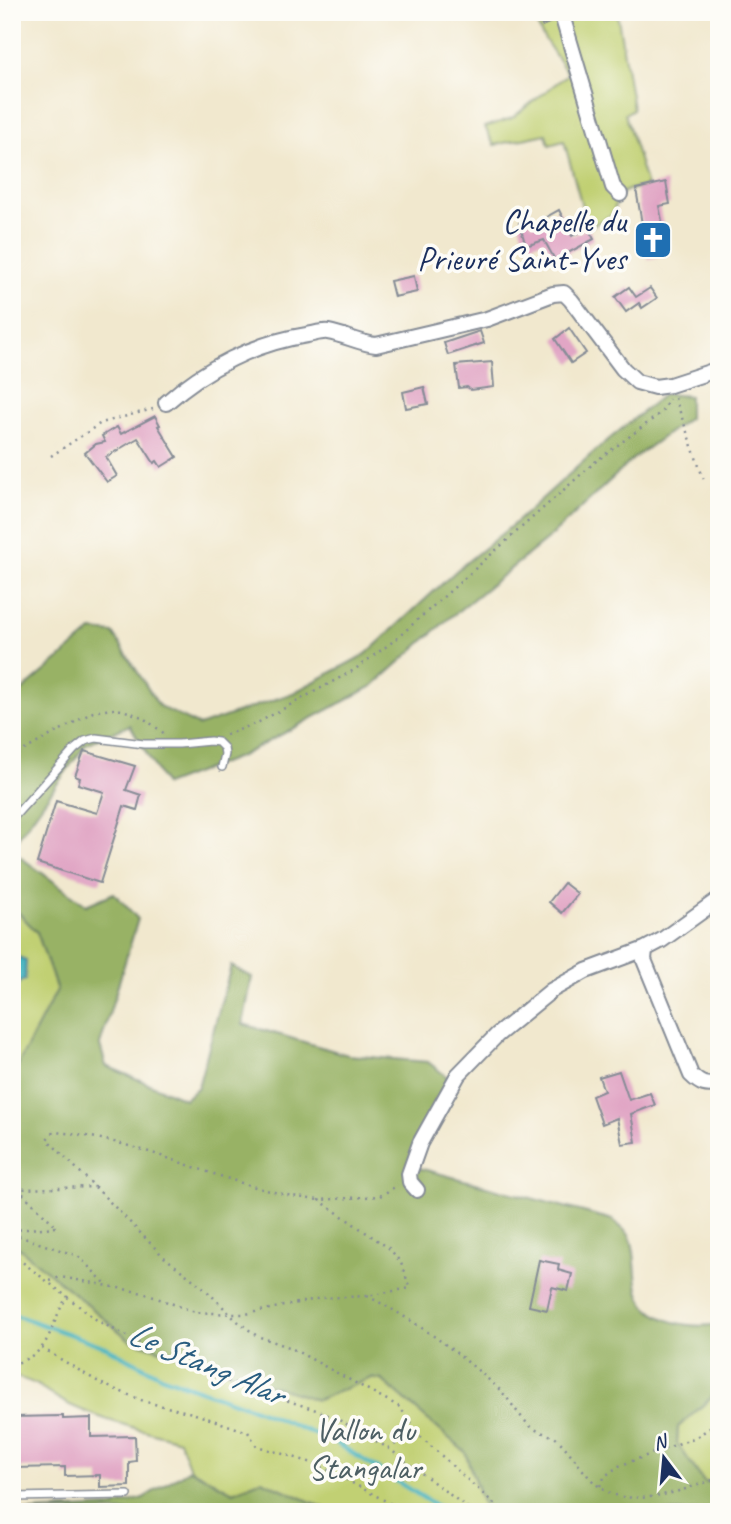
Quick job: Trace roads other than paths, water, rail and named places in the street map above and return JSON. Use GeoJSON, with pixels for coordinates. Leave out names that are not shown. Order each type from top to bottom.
{"type":"FeatureCollection","features":[{"type":"Feature","properties":{"kind":"street"},"geometry":{"type":"LineString","coordinates":[[561,12],[613,187],[620,194]]}},
{"type":"Feature","properties":{"kind":"street"},"geometry":{"type":"LineString","coordinates":[[166,404],[188,383],[252,349],[292,337],[327,332],[363,344],[376,345],[487,319],[553,294],[564,293],[637,383],[655,387],[670,385],[719,369]]}},
{"type":"Feature","properties":{"kind":"street"},"geometry":{"type":"LineString","coordinates":[[417,1190],[410,1182],[410,1174],[420,1143],[458,1075],[497,1035],[552,989],[586,971],[662,940],[719,899]]}},
{"type":"Feature","properties":{"kind":"street"},"geometry":{"type":"LineString","coordinates":[[645,949],[644,960],[650,979],[691,1075],[699,1083],[719,1083]]}},
{"type":"Feature","properties":{"kind":"lane"},"geometry":{"type":"LineString","coordinates":[[12,819],[75,749],[85,741],[96,738],[144,744],[218,742],[225,754],[222,767]]}},
{"type":"Feature","properties":{"kind":"lane"},"geometry":{"type":"LineString","coordinates":[[12,1497],[128,1495]]}},
{"type":"Feature","properties":{"kind":"water"},"geometry":{"type":"Polygon","coordinates":[[[12,955],[26,960],[25,980],[19,982],[12,1001],[12,955]]]}},
{"type":"Feature","properties":{"kind":"waterway","name":"Le Stang Alar"},"geometry":{"type":"LineString","coordinates":[[12,1314],[106,1347],[163,1377],[260,1411],[336,1443],[446,1512]]}},
{"type":"Feature","properties":{"kind":"place","name":"Chapelle du Prieuré Saint-Yves"},"geometry":{"type":"Point","coordinates":[653,240]}},
{"type":"Feature","properties":{"kind":"park label","name":"Vallon du Stangalar"},"geometry":{"type":"Point","coordinates":[365,1449]}}]}
